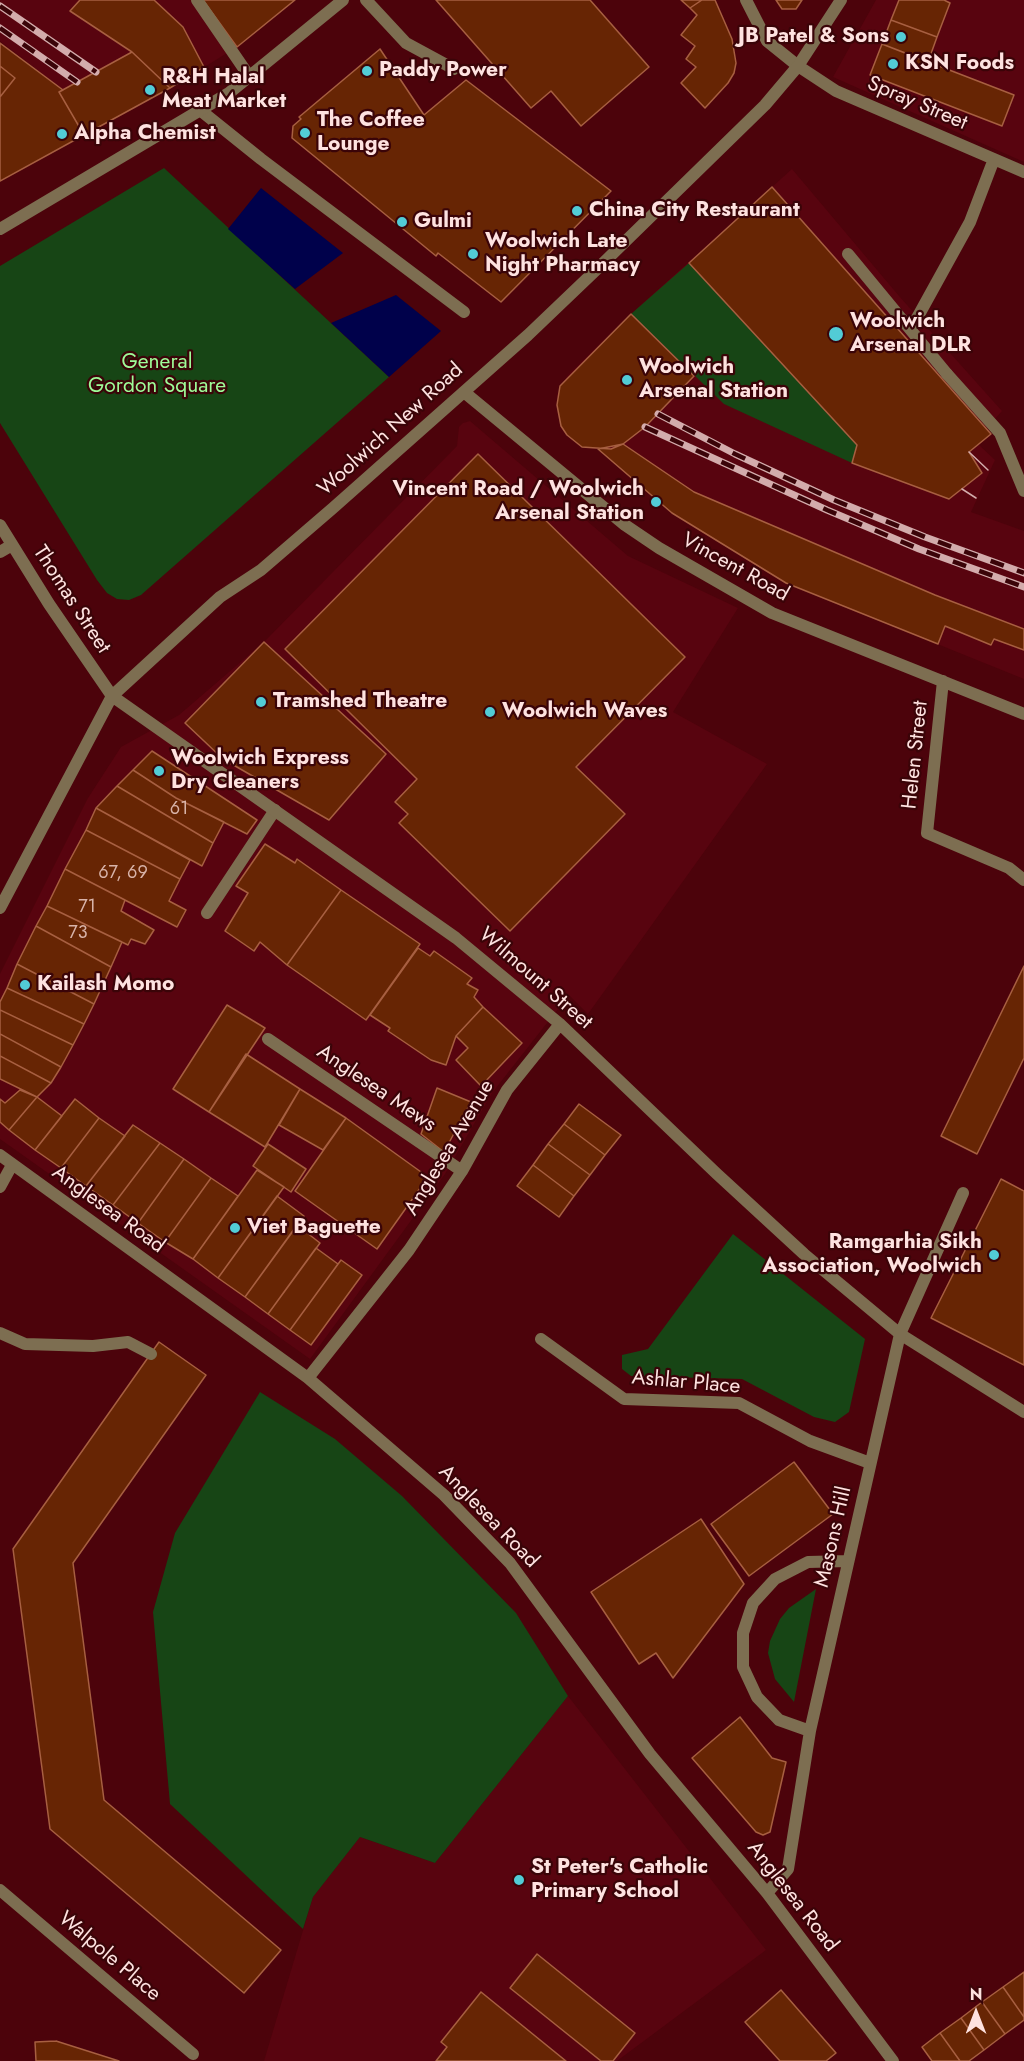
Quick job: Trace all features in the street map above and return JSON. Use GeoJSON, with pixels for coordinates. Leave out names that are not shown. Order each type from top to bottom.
{"type":"FeatureCollection","features":[{"type":"Feature","properties":{"kind":"street"},"geometry":{"type":"LineString","coordinates":[[197,0],[249,76]]}},
{"type":"Feature","properties":{"kind":"street"},"geometry":{"type":"LineString","coordinates":[[0,229],[229,93],[343,0]]}},
{"type":"Feature","properties":{"kind":"street"},"geometry":{"type":"LineString","coordinates":[[366,0],[406,43],[454,69]]}},
{"type":"Feature","properties":{"kind":"street","name":"Spray Street"},"geometry":{"type":"LineString","coordinates":[[746,0],[767,41],[798,66],[836,91],[1024,172]]}},
{"type":"Feature","properties":{"kind":"street","name":"Woolwich New Road"},"geometry":{"type":"LineString","coordinates":[[0,908],[111,696],[220,597],[261,570],[464,392],[595,271],[765,105],[798,66],[841,0]]}},
{"type":"Feature","properties":{"kind":"street"},"geometry":{"type":"LineString","coordinates":[[200,110],[270,166],[464,312]]}},
{"type":"Feature","properties":{"kind":"street"},"geometry":{"type":"LineString","coordinates":[[911,328],[970,222],[994,159]]}},
{"type":"Feature","properties":{"kind":"street"},"geometry":{"type":"LineString","coordinates":[[848,254],[947,374],[1000,432],[1024,491]]}},
{"type":"Feature","properties":{"kind":"street","name":"Vincent Road"},"geometry":{"type":"LineString","coordinates":[[464,392],[625,525],[659,548],[772,613],[1024,714]]}},
{"type":"Feature","properties":{"kind":"street","name":"Thomas Street"},"geometry":{"type":"LineString","coordinates":[[0,525],[111,696]]}},
{"type":"Feature","properties":{"kind":"street"},"geometry":{"type":"LineString","coordinates":[[0,552],[12,545]]}},
{"type":"Feature","properties":{"kind":"street","name":"Helen Street"},"geometry":{"type":"LineString","coordinates":[[943,681],[927,832],[1009,868],[1024,880]]}},
{"type":"Feature","properties":{"kind":"street","name":"Wilmount Street"},"geometry":{"type":"LineString","coordinates":[[111,696],[456,938],[560,1024],[804,1254],[900,1334],[1024,1412]]}},
{"type":"Feature","properties":{"kind":"street"},"geometry":{"type":"LineString","coordinates":[[207,913],[275,810]]}},
{"type":"Feature","properties":{"kind":"street","name":"Anglesea Avenue"},"geometry":{"type":"LineString","coordinates":[[308,1378],[409,1250],[462,1171],[507,1090],[560,1024]]}},
{"type":"Feature","properties":{"kind":"street","name":"Anglesea Mews"},"geometry":{"type":"LineString","coordinates":[[268,1039],[462,1171]]}},
{"type":"Feature","properties":{"kind":"street","name":"Anglesea Road"},"geometry":{"type":"LineString","coordinates":[[0,1155],[308,1378],[444,1496],[510,1563],[650,1754],[767,1893],[893,2061]]}},
{"type":"Feature","properties":{"kind":"street"},"geometry":{"type":"LineString","coordinates":[[0,1187],[12,1165]]}},
{"type":"Feature","properties":{"kind":"street","name":"Masons Hill"},"geometry":{"type":"LineString","coordinates":[[767,1893],[788,1869],[810,1731],[900,1334],[963,1194]]}},
{"type":"Feature","properties":{"kind":"street"},"geometry":{"type":"LineString","coordinates":[[0,1333],[25,1344],[93,1346],[128,1342],[151,1353]]}},
{"type":"Feature","properties":{"kind":"street","name":"Ashlar Place"},"geometry":{"type":"LineString","coordinates":[[541,1340],[624,1399],[739,1403],[810,1441],[870,1463]]}},
{"type":"Feature","properties":{"kind":"street"},"geometry":{"type":"LineString","coordinates":[[810,1731],[780,1720],[756,1697],[743,1667],[743,1633],[753,1604],[775,1579],[808,1562],[848,1562]]}},
{"type":"Feature","properties":{"kind":"street","name":"Walpole Place"},"geometry":{"type":"LineString","coordinates":[[0,1890],[193,2054]]}},
{"type":"Feature","properties":{"kind":"shaded area"},"geometry":{"type":"Polygon","coordinates":[[[0,0],[295,0],[237,47],[170,88],[132,52],[63,90],[0,41],[0,0]]]}},
{"type":"Feature","properties":{"kind":"shaded area"},"geometry":{"type":"Polygon","coordinates":[[[876,0],[1024,0],[1024,162],[833,77],[876,0]]]}},
{"type":"Feature","properties":{"kind":"shaded area"},"geometry":{"type":"Polygon","coordinates":[[[792,169],[899,296],[1002,411],[986,429],[991,434],[979,445],[995,460],[971,512],[1024,531],[1024,679],[786,583],[672,513],[598,449],[582,447],[567,435],[561,426],[557,395],[567,376],[631,314],[792,169]]]}},
{"type":"Feature","properties":{"kind":"shaded area"},"geometry":{"type":"Polygon","coordinates":[[[261,188],[343,253],[295,289],[228,229],[261,188]]]}},
{"type":"Feature","properties":{"kind":"shaded area"},"geometry":{"type":"Polygon","coordinates":[[[396,295],[441,331],[389,377],[331,323],[396,295]]]}},
{"type":"Feature","properties":{"kind":"shaded area"},"geometry":{"type":"Polygon","coordinates":[[[470,421],[628,556],[738,608],[673,712],[767,764],[588,1014],[569,995],[492,1093],[445,1174],[310,1359],[0,1139],[0,974],[88,798],[121,747],[179,715],[264,642],[457,446],[459,427],[470,421]]]}},
{"type":"Feature","properties":{"kind":"shaded area","name":"St Peter's Catholic Primary School"},"geometry":{"type":"Polygon","coordinates":[[[568,1696],[766,1950],[617,2061],[264,2061],[313,1897],[360,1837],[435,1863],[568,1696]]]}},
{"type":"Feature","properties":{"kind":"green space","name":"General Gordon Square"},"geometry":{"type":"Polygon","coordinates":[[[164,168],[389,377],[141,595],[129,600],[117,599],[107,593],[97,580],[0,423],[0,266],[164,168]]]}},
{"type":"Feature","properties":{"kind":"green space"},"geometry":{"type":"Polygon","coordinates":[[[689,263],[857,445],[852,463],[724,404],[631,314],[689,263]]]}},
{"type":"Feature","properties":{"kind":"green space"},"geometry":{"type":"Polygon","coordinates":[[[733,1234],[865,1339],[849,1412],[835,1422],[814,1417],[742,1379],[631,1376],[622,1369],[622,1355],[648,1349],[733,1234]]]}},
{"type":"Feature","properties":{"kind":"green space"},"geometry":{"type":"Polygon","coordinates":[[[260,1392],[335,1439],[402,1496],[516,1613],[568,1696],[435,1863],[360,1837],[313,1897],[303,1929],[170,1804],[153,1612],[175,1533],[260,1392]]]}},
{"type":"Feature","properties":{"kind":"green space"},"geometry":{"type":"Polygon","coordinates":[[[816,1589],[794,1702],[775,1679],[768,1653],[770,1641],[780,1619],[789,1608],[816,1589]]]}},
{"type":"Feature","properties":{"kind":"building"},"geometry":{"type":"Polygon","coordinates":[[[80,0],[154,0],[183,27],[204,67],[170,88],[132,52],[70,11],[80,0]]]}},
{"type":"Feature","properties":{"kind":"building"},"geometry":{"type":"Polygon","coordinates":[[[203,0],[295,0],[237,47],[203,0]]]}},
{"type":"Feature","properties":{"kind":"building"},"geometry":{"type":"Polygon","coordinates":[[[436,0],[590,0],[649,67],[581,126],[551,91],[531,108],[436,0]]]}},
{"type":"Feature","properties":{"kind":"building"},"geometry":{"type":"Polygon","coordinates":[[[681,0],[702,0],[690,8],[681,0]]]}},
{"type":"Feature","properties":{"kind":"building"},"geometry":{"type":"Polygon","coordinates":[[[702,0],[715,0],[732,39],[736,63],[734,73],[728,83],[705,108],[681,83],[696,67],[686,59],[695,46],[681,35],[697,15],[690,8],[702,0]]]}},
{"type":"Feature","properties":{"kind":"building"},"geometry":{"type":"Polygon","coordinates":[[[776,0],[802,0],[796,9],[782,9],[776,0]]]}},
{"type":"Feature","properties":{"kind":"building"},"geometry":{"type":"Polygon","coordinates":[[[899,0],[944,0],[950,3],[937,37],[891,20],[899,0]]]}},
{"type":"Feature","properties":{"kind":"building"},"geometry":{"type":"Polygon","coordinates":[[[891,20],[937,37],[928,62],[882,44],[891,20]]]}},
{"type":"Feature","properties":{"kind":"building"},"geometry":{"type":"Polygon","coordinates":[[[0,43],[63,90],[59,92],[84,135],[0,181],[0,97],[15,78],[0,66],[0,43]]]}},
{"type":"Feature","properties":{"kind":"building"},"geometry":{"type":"Polygon","coordinates":[[[882,44],[1014,95],[1002,126],[870,75],[882,44]]]}},
{"type":"Feature","properties":{"kind":"building"},"geometry":{"type":"Polygon","coordinates":[[[380,49],[424,115],[466,80],[611,191],[501,302],[438,253],[436,256],[292,138],[293,126],[301,119],[299,117],[380,49]]]}},
{"type":"Feature","properties":{"kind":"building"},"geometry":{"type":"Polygon","coordinates":[[[132,52],[170,88],[84,135],[59,92],[132,52]]]}},
{"type":"Feature","properties":{"kind":"building"},"geometry":{"type":"Polygon","coordinates":[[[0,66],[15,78],[0,97],[0,66]]]}},
{"type":"Feature","properties":{"kind":"building","name":"Woolwich Arsenal DLR"},"geometry":{"type":"Polygon","coordinates":[[[772,187],[991,434],[969,452],[982,473],[949,499],[852,463],[857,445],[689,263],[772,187]]]}},
{"type":"Feature","properties":{"kind":"building","name":"Woolwich Arsenal Station"},"geometry":{"type":"Polygon","coordinates":[[[631,314],[694,376],[645,427],[623,444],[611,449],[582,447],[567,435],[561,426],[557,405],[560,386],[631,314]]]}},
{"type":"Feature","properties":{"kind":"building"},"geometry":{"type":"Polygon","coordinates":[[[623,444],[694,492],[935,595],[1024,629],[1024,650],[994,639],[991,645],[945,626],[938,644],[786,583],[672,513],[598,449],[623,444]]]}},
{"type":"Feature","properties":{"kind":"building","name":"Woolwich Waves"},"geometry":{"type":"Polygon","coordinates":[[[478,454],[685,657],[576,767],[625,814],[510,931],[399,823],[408,814],[395,802],[417,779],[285,649],[478,454]]]}},
{"type":"Feature","properties":{"kind":"building"},"geometry":{"type":"Polygon","coordinates":[[[264,642],[386,754],[329,820],[223,759],[185,723],[264,642]]]}},
{"type":"Feature","properties":{"kind":"building"},"geometry":{"type":"Polygon","coordinates":[[[152,751],[257,820],[247,834],[176,798],[133,770],[152,751]]]}},
{"type":"Feature","properties":{"kind":"building"},"geometry":{"type":"Polygon","coordinates":[[[133,770],[176,798],[224,822],[213,843],[117,786],[133,770]]]}},
{"type":"Feature","properties":{"kind":"building"},"geometry":{"type":"Polygon","coordinates":[[[117,786],[213,843],[202,866],[96,808],[117,786]]]}},
{"type":"Feature","properties":{"kind":"building"},"geometry":{"type":"Polygon","coordinates":[[[96,808],[190,860],[180,879],[86,830],[96,808]]]}},
{"type":"Feature","properties":{"kind":"building"},"geometry":{"type":"Polygon","coordinates":[[[86,830],[180,879],[169,901],[186,910],[177,927],[65,869],[86,830]]]}},
{"type":"Feature","properties":{"kind":"building"},"geometry":{"type":"Polygon","coordinates":[[[265,844],[295,863],[297,859],[341,890],[287,965],[260,942],[254,951],[225,931],[248,893],[236,886],[265,844]]]}},
{"type":"Feature","properties":{"kind":"building"},"geometry":{"type":"Polygon","coordinates":[[[65,869],[125,900],[121,911],[154,930],[145,944],[131,939],[128,945],[47,906],[65,869]]]}},
{"type":"Feature","properties":{"kind":"building"},"geometry":{"type":"Polygon","coordinates":[[[341,890],[420,944],[366,1020],[287,965],[341,890]]]}},
{"type":"Feature","properties":{"kind":"building"},"geometry":{"type":"Polygon","coordinates":[[[47,906],[122,942],[111,967],[36,926],[47,906]]]}},
{"type":"Feature","properties":{"kind":"building"},"geometry":{"type":"Polygon","coordinates":[[[36,926],[111,967],[94,1004],[17,964],[36,926]]]}},
{"type":"Feature","properties":{"kind":"building"},"geometry":{"type":"Polygon","coordinates":[[[418,948],[430,956],[434,951],[472,978],[467,984],[478,990],[474,997],[483,1007],[456,1036],[446,1065],[431,1060],[388,1031],[390,1028],[370,1015],[418,948]]]}},
{"type":"Feature","properties":{"kind":"building"},"geometry":{"type":"Polygon","coordinates":[[[17,964],[94,1004],[84,1024],[7,988],[17,964]]]}},
{"type":"Feature","properties":{"kind":"building"},"geometry":{"type":"Polygon","coordinates":[[[1024,966],[1024,1058],[977,1154],[941,1136],[1024,966]]]}},
{"type":"Feature","properties":{"kind":"building"},"geometry":{"type":"Polygon","coordinates":[[[7,988],[84,1024],[73,1045],[0,1010],[0,1002],[7,988]]]}},
{"type":"Feature","properties":{"kind":"building"},"geometry":{"type":"Polygon","coordinates":[[[227,1005],[265,1028],[209,1112],[173,1089],[227,1005]]]}},
{"type":"Feature","properties":{"kind":"building"},"geometry":{"type":"Polygon","coordinates":[[[483,1007],[522,1043],[481,1086],[456,1060],[468,1048],[456,1036],[483,1007]]]}},
{"type":"Feature","properties":{"kind":"building"},"geometry":{"type":"Polygon","coordinates":[[[0,1010],[73,1045],[61,1067],[0,1034],[0,1010]]]}},
{"type":"Feature","properties":{"kind":"building"},"geometry":{"type":"Polygon","coordinates":[[[0,1034],[61,1067],[51,1083],[0,1056],[0,1034]]]}},
{"type":"Feature","properties":{"kind":"building"},"geometry":{"type":"Polygon","coordinates":[[[246,1054],[300,1089],[265,1147],[209,1112],[246,1054]]]}},
{"type":"Feature","properties":{"kind":"building"},"geometry":{"type":"Polygon","coordinates":[[[0,1056],[51,1083],[37,1097],[0,1079],[0,1056]]]}},
{"type":"Feature","properties":{"kind":"building"},"geometry":{"type":"Polygon","coordinates":[[[437,1088],[471,1102],[444,1152],[421,1134],[437,1088]]]}},
{"type":"Feature","properties":{"kind":"building"},"geometry":{"type":"Polygon","coordinates":[[[300,1089],[346,1118],[323,1150],[279,1125],[300,1089]]]}},
{"type":"Feature","properties":{"kind":"building"},"geometry":{"type":"Polygon","coordinates":[[[20,1090],[37,1097],[9,1130],[0,1122],[0,1099],[5,1103],[20,1090]]]}},
{"type":"Feature","properties":{"kind":"building"},"geometry":{"type":"Polygon","coordinates":[[[37,1097],[62,1116],[35,1150],[9,1130],[37,1097]]]}},
{"type":"Feature","properties":{"kind":"building"},"geometry":{"type":"Polygon","coordinates":[[[75,1099],[99,1118],[61,1168],[35,1150],[75,1099]]]}},
{"type":"Feature","properties":{"kind":"building"},"geometry":{"type":"Polygon","coordinates":[[[579,1104],[621,1135],[605,1155],[564,1124],[579,1104]]]}},
{"type":"Feature","properties":{"kind":"building"},"geometry":{"type":"Polygon","coordinates":[[[99,1118],[125,1136],[86,1186],[61,1168],[99,1118]]]}},
{"type":"Feature","properties":{"kind":"building"},"geometry":{"type":"Polygon","coordinates":[[[346,1118],[428,1177],[377,1249],[295,1191],[346,1118]]]}},
{"type":"Feature","properties":{"kind":"building"},"geometry":{"type":"Polygon","coordinates":[[[564,1124],[605,1155],[590,1175],[548,1144],[564,1124]]]}},
{"type":"Feature","properties":{"kind":"building"},"geometry":{"type":"Polygon","coordinates":[[[133,1125],[160,1143],[113,1205],[86,1186],[133,1125]]]}},
{"type":"Feature","properties":{"kind":"building"},"geometry":{"type":"Polygon","coordinates":[[[160,1143],[184,1159],[138,1223],[113,1205],[160,1143]]]}},
{"type":"Feature","properties":{"kind":"building"},"geometry":{"type":"Polygon","coordinates":[[[268,1144],[306,1169],[291,1192],[253,1166],[268,1144]]]}},
{"type":"Feature","properties":{"kind":"building"},"geometry":{"type":"Polygon","coordinates":[[[548,1144],[590,1175],[574,1196],[533,1165],[548,1144]]]}},
{"type":"Feature","properties":{"kind":"building"},"geometry":{"type":"Polygon","coordinates":[[[184,1159],[211,1178],[165,1242],[138,1223],[184,1159]]]}},
{"type":"Feature","properties":{"kind":"building"},"geometry":{"type":"Polygon","coordinates":[[[533,1165],[574,1196],[559,1217],[517,1186],[533,1165]]]}},
{"type":"Feature","properties":{"kind":"building","name":"Viet Baguette"},"geometry":{"type":"Polygon","coordinates":[[[257,1170],[284,1187],[218,1278],[193,1259],[257,1170]]]}},
{"type":"Feature","properties":{"kind":"building"},"geometry":{"type":"Polygon","coordinates":[[[211,1178],[238,1196],[193,1259],[165,1242],[211,1178]]]}},
{"type":"Feature","properties":{"kind":"building","name":"Ramgarhia Sikh Association, Woolwich"},"geometry":{"type":"Polygon","coordinates":[[[1001,1179],[1024,1191],[1024,1365],[931,1318],[1001,1179]]]}},
{"type":"Feature","properties":{"kind":"building"},"geometry":{"type":"Polygon","coordinates":[[[277,1196],[304,1216],[245,1297],[218,1278],[277,1196]]]}},
{"type":"Feature","properties":{"kind":"building"},"geometry":{"type":"Polygon","coordinates":[[[297,1225],[320,1243],[268,1314],[245,1297],[297,1225]]]}},
{"type":"Feature","properties":{"kind":"building"},"geometry":{"type":"Polygon","coordinates":[[[316,1248],[338,1264],[290,1330],[268,1314],[316,1248]]]}},
{"type":"Feature","properties":{"kind":"building"},"geometry":{"type":"Polygon","coordinates":[[[341,1260],[362,1275],[311,1345],[290,1330],[341,1260]]]}},
{"type":"Feature","properties":{"kind":"building"},"geometry":{"type":"Polygon","coordinates":[[[159,1342],[206,1375],[73,1563],[104,1800],[281,1950],[244,1993],[50,1829],[13,1549],[159,1342]]]}},
{"type":"Feature","properties":{"kind":"building"},"geometry":{"type":"Polygon","coordinates":[[[794,1462],[833,1514],[749,1576],[711,1524],[794,1462]]]}},
{"type":"Feature","properties":{"kind":"building"},"geometry":{"type":"Polygon","coordinates":[[[701,1519],[744,1584],[673,1678],[656,1653],[639,1664],[591,1592],[701,1519]]]}},
{"type":"Feature","properties":{"kind":"building"},"geometry":{"type":"Polygon","coordinates":[[[740,1717],[772,1758],[786,1762],[770,1832],[763,1835],[756,1832],[692,1758],[740,1717]]]}},
{"type":"Feature","properties":{"kind":"building"},"geometry":{"type":"Polygon","coordinates":[[[537,1954],[635,2033],[613,2061],[601,2061],[510,1988],[537,1954]]]}},
{"type":"Feature","properties":{"kind":"building"},"geometry":{"type":"Polygon","coordinates":[[[1024,1972],[1024,2017],[1003,1987],[1024,1972]]]}},
{"type":"Feature","properties":{"kind":"building"},"geometry":{"type":"Polygon","coordinates":[[[1003,1987],[1024,2017],[1024,2020],[1005,2034],[982,2002],[1003,1987]]]}},
{"type":"Feature","properties":{"kind":"building"},"geometry":{"type":"Polygon","coordinates":[[[781,1990],[836,2053],[826,2061],[780,2061],[745,2022],[781,1990]]]}},
{"type":"Feature","properties":{"kind":"building"},"geometry":{"type":"Polygon","coordinates":[[[481,1992],[566,2061],[436,2061],[447,2047],[441,2042],[481,1992]]]}},
{"type":"Feature","properties":{"kind":"building"},"geometry":{"type":"Polygon","coordinates":[[[982,2002],[1005,2034],[984,2050],[961,2018],[982,2002]]]}},
{"type":"Feature","properties":{"kind":"building"},"geometry":{"type":"Polygon","coordinates":[[[961,2018],[984,2050],[969,2061],[960,2061],[940,2033],[961,2018]]]}},
{"type":"Feature","properties":{"kind":"building"},"geometry":{"type":"Polygon","coordinates":[[[940,2033],[960,2061],[932,2061],[922,2047],[940,2033]]]}},
{"type":"Feature","properties":{"kind":"building"},"geometry":{"type":"Polygon","coordinates":[[[56,2041],[119,2061],[36,2061],[35,2042],[56,2041]]]}},
{"type":"Feature","properties":{"kind":"tram line"},"geometry":{"type":"LineString","coordinates":[[969,452],[988,470]]}},
{"type":"Feature","properties":{"kind":"tram line"},"geometry":{"type":"LineString","coordinates":[[962,489],[976,498]]}},
{"type":"Feature","properties":{"kind":"railway"},"geometry":{"type":"LineString","coordinates":[[0,6],[96,72]]}},
{"type":"Feature","properties":{"kind":"railway"},"geometry":{"type":"LineString","coordinates":[[0,28],[77,82]]}},
{"type":"Feature","properties":{"kind":"railway"},"geometry":{"type":"LineString","coordinates":[[658,414],[735,454],[834,500],[925,537],[1024,573]]}},
{"type":"Feature","properties":{"kind":"railway"},"geometry":{"type":"LineString","coordinates":[[645,427],[919,549],[1024,587]]}},
{"type":"Feature","properties":{"kind":"place","name":"JB Patel & Sons"},"geometry":{"type":"Point","coordinates":[901,37]}},
{"type":"Feature","properties":{"kind":"place","name":"KSN Foods"},"geometry":{"type":"Point","coordinates":[893,64]}},
{"type":"Feature","properties":{"kind":"place","name":"Paddy Power"},"geometry":{"type":"Point","coordinates":[367,71]}},
{"type":"Feature","properties":{"kind":"place","name":"R&H Halal Meat Market"},"geometry":{"type":"Point","coordinates":[150,90]}},
{"type":"Feature","properties":{"kind":"place","name":"The Coffee Lounge"},"geometry":{"type":"Point","coordinates":[305,133]}},
{"type":"Feature","properties":{"kind":"place","name":"Alpha Chemist"},"geometry":{"type":"Point","coordinates":[62,134]}},
{"type":"Feature","properties":{"kind":"place","name":"China City Restaurant"},"geometry":{"type":"Point","coordinates":[577,211]}},
{"type":"Feature","properties":{"kind":"place","name":"Gulmi"},"geometry":{"type":"Point","coordinates":[402,222]}},
{"type":"Feature","properties":{"kind":"place","name":"Woolwich Late Night Pharmacy"},"geometry":{"type":"Point","coordinates":[473,254]}},
{"type":"Feature","properties":{"kind":"place","name":"Woolwich Arsenal DLR"},"geometry":{"type":"Point","coordinates":[836,334]}},
{"type":"Feature","properties":{"kind":"place","name":"Woolwich Arsenal Station"},"geometry":{"type":"Point","coordinates":[627,380]}},
{"type":"Feature","properties":{"kind":"place","name":"Vincent Road / Woolwich Arsenal Station"},"geometry":{"type":"Point","coordinates":[656,502]}},
{"type":"Feature","properties":{"kind":"place","name":"Tramshed Theatre"},"geometry":{"type":"Point","coordinates":[261,702]}},
{"type":"Feature","properties":{"kind":"place","name":"Woolwich Waves"},"geometry":{"type":"Point","coordinates":[490,712]}},
{"type":"Feature","properties":{"kind":"place","name":"Woolwich Express Dry Cleaners"},"geometry":{"type":"Point","coordinates":[159,771]}},
{"type":"Feature","properties":{"kind":"place","name":"Kailash Momo"},"geometry":{"type":"Point","coordinates":[25,985]}},
{"type":"Feature","properties":{"kind":"place","name":"Viet Baguette"},"geometry":{"type":"Point","coordinates":[235,1228]}},
{"type":"Feature","properties":{"kind":"place","name":"Ramgarhia Sikh Association, Woolwich"},"geometry":{"type":"Point","coordinates":[994,1255]}},
{"type":"Feature","properties":{"kind":"place","name":"St Peter's Catholic Primary School"},"geometry":{"type":"Point","coordinates":[519,1880]}}]}
